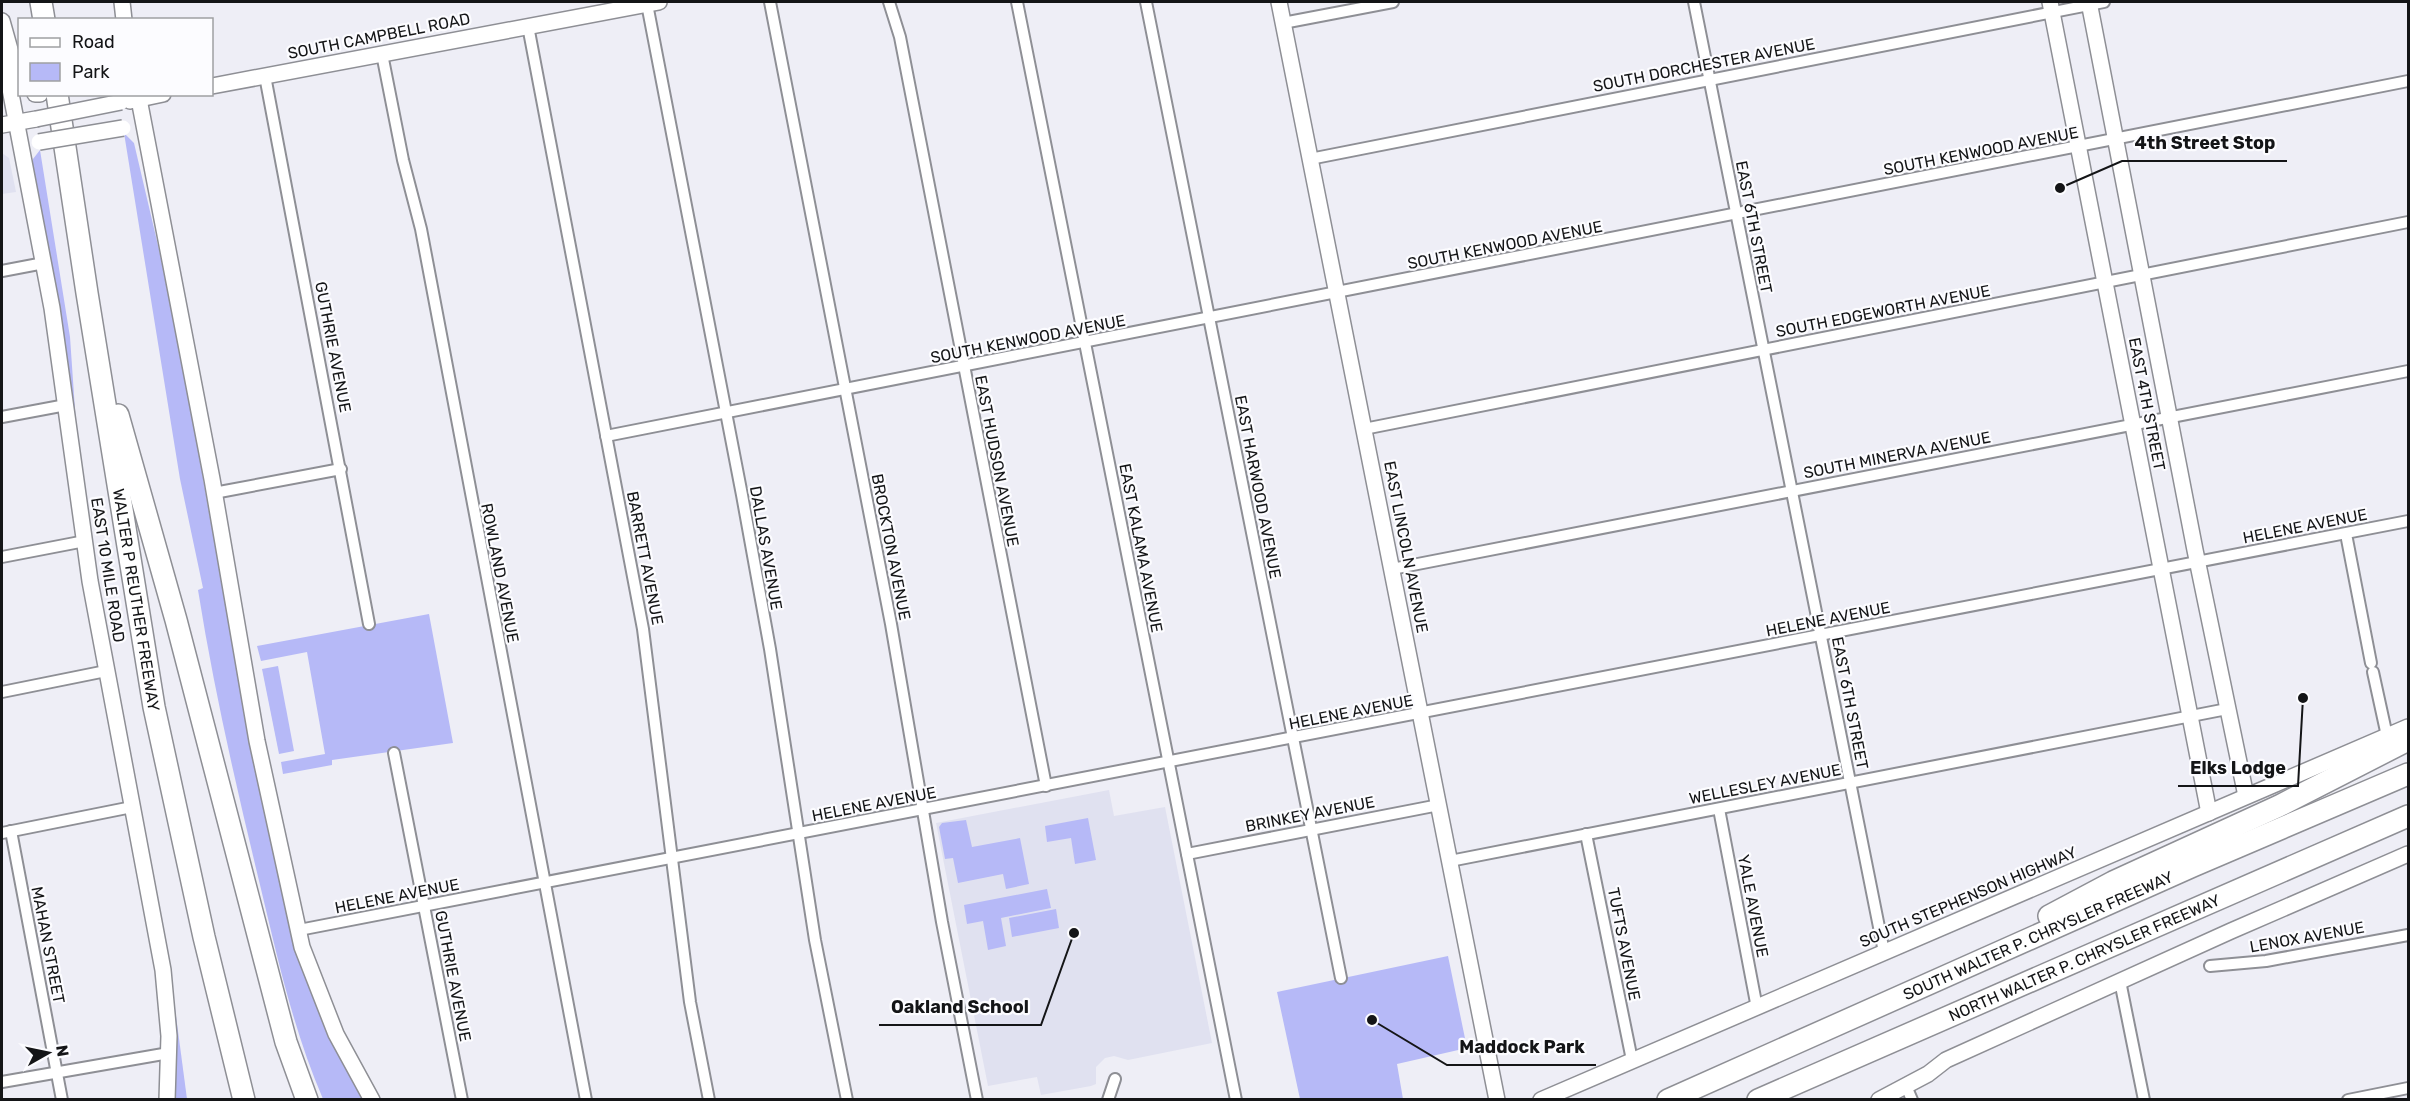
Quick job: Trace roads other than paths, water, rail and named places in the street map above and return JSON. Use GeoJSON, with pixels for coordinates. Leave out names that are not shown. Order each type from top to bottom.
{"type":"FeatureCollection","features":[{"type":"Feature","properties":{"kind":"highway"},"geometry":{"type":"LineString","coordinates":[[41,2],[44,18]]}},
{"type":"Feature","properties":{"kind":"highway","name":"WALTER P REUTHER FREEWAY"},"geometry":{"type":"LineString","coordinates":[[57,96],[154,707],[207,948],[244,1100]]}},
{"type":"Feature","properties":{"kind":"highway"},"geometry":{"type":"LineString","coordinates":[[91,320],[176,620],[286,1042],[307,1100]]}},
{"type":"Feature","properties":{"kind":"highway"},"geometry":{"type":"LineString","coordinates":[[1909,992],[2113,882],[2278,806],[2409,740]]}},
{"type":"Feature","properties":{"kind":"highway","name":"SOUTH WALTER P. CHRYSLER FREEWAY"},"geometry":{"type":"LineString","coordinates":[[1668,1100],[1909,992],[2409,774]]}},
{"type":"Feature","properties":{"kind":"highway","name":"NORTH WALTER P. CHRYSLER FREEWAY"},"geometry":{"type":"LineString","coordinates":[[1758,1100],[2409,816]]}},
{"type":"Feature","properties":{"kind":"main road"},"geometry":{"type":"LineString","coordinates":[[122,2],[124,18]]}},
{"type":"Feature","properties":{"kind":"main road","name":"EAST LINCOLN AVENUE"},"geometry":{"type":"LineString","coordinates":[[1279,2],[1497,1100]]}},
{"type":"Feature","properties":{"kind":"main road","name":"EAST 4TH STREET"},"geometry":{"type":"LineString","coordinates":[[2094,2],[2115,140],[2246,796]]}},
{"type":"Feature","properties":{"kind":"main road","name":"SOUTH CAMPBELL ROAD"},"geometry":{"type":"LineString","coordinates":[[213,86],[653,3]]}},
{"type":"Feature","properties":{"kind":"main road","name":"EAST 4TH STREET"},"geometry":{"type":"LineString","coordinates":[[2051,6],[2209,813]]}},
{"type":"Feature","properties":{"kind":"main road"},"geometry":{"type":"LineString","coordinates":[[2,21],[18,78]]}},
{"type":"Feature","properties":{"kind":"main road","name":"EAST 10 MILE ROAD"},"geometry":{"type":"LineString","coordinates":[[2,46],[9,124],[25,165],[44,263],[106,671],[163,970],[169,1053],[167,1100]]}},
{"type":"Feature","properties":{"kind":"main road"},"geometry":{"type":"LineString","coordinates":[[9,124],[138,97],[214,493],[257,741],[299,930],[308,966],[324,1008],[347,1058],[372,1100]]}},
{"type":"Feature","properties":{"kind":"main road"},"geometry":{"type":"LineString","coordinates":[[25,165],[26,154],[39,142],[123,128],[132,132],[138,142],[145,174],[168,249]]}},
{"type":"Feature","properties":{"kind":"main road","name":"SOUTH STEPHENSON HIGHWAY"},"geometry":{"type":"LineString","coordinates":[[1541,1100],[2409,727]]}},
{"type":"Feature","properties":{"kind":"main road"},"geometry":{"type":"LineString","coordinates":[[1879,1100],[1909,1093],[1946,1060],[2409,855]]}},
{"type":"Feature","properties":{"kind":"street","name":"BROCKTON AVENUE"},"geometry":{"type":"LineString","coordinates":[[770,2],[891,624],[942,922],[978,1100]]}},
{"type":"Feature","properties":{"kind":"street","name":"EAST HUDSON AVENUE"},"geometry":{"type":"LineString","coordinates":[[889,2],[900,37],[1046,786]]}},
{"type":"Feature","properties":{"kind":"street","name":"EAST KALAMA AVENUE"},"geometry":{"type":"LineString","coordinates":[[1017,2],[1236,1100]]}},
{"type":"Feature","properties":{"kind":"street","name":"EAST HARWOOD AVENUE"},"geometry":{"type":"LineString","coordinates":[[1146,2],[1341,978]]}},
{"type":"Feature","properties":{"kind":"street"},"geometry":{"type":"LineString","coordinates":[[1283,23],[1393,2]]}},
{"type":"Feature","properties":{"kind":"street","name":"EAST 6TH STREET"},"geometry":{"type":"LineString","coordinates":[[1694,2],[1884,952]]}},
{"type":"Feature","properties":{"kind":"street","name":"SOUTH DORCHESTER AVENUE"},"geometry":{"type":"LineString","coordinates":[[1310,159],[1710,79],[2051,6],[2094,2]]}},
{"type":"Feature","properties":{"kind":"street","name":"DALLAS AVENUE"},"geometry":{"type":"LineString","coordinates":[[653,3],[770,649],[815,940],[847,1100]]}},
{"type":"Feature","properties":{"kind":"street","name":"BARRETT AVENUE"},"geometry":{"type":"LineString","coordinates":[[528,26],[643,629],[690,1002],[709,1100]]}},
{"type":"Feature","properties":{"kind":"street","name":"ROWLAND AVENUE"},"geometry":{"type":"LineString","coordinates":[[382,54],[403,160],[421,229],[586,1100]]}},
{"type":"Feature","properties":{"kind":"street","name":"GUTHRIE AVENUE"},"geometry":{"type":"LineString","coordinates":[[265,76],[369,624]]}},
{"type":"Feature","properties":{"kind":"street","name":"SOUTH KENWOOD AVENUE"},"geometry":{"type":"LineString","coordinates":[[606,436],[1337,294],[2409,81]]}},
{"type":"Feature","properties":{"kind":"street","name":"SOUTH EDGEWORTH AVENUE"},"geometry":{"type":"LineString","coordinates":[[1364,429],[2409,222]]}},
{"type":"Feature","properties":{"kind":"street"},"geometry":{"type":"LineString","coordinates":[[2,271],[44,263]]}},
{"type":"Feature","properties":{"kind":"street","name":"SOUTH MINERVA AVENUE"},"geometry":{"type":"LineString","coordinates":[[1392,569],[2409,371]]}},
{"type":"Feature","properties":{"kind":"street"},"geometry":{"type":"LineString","coordinates":[[2,417],[66,405]]}},
{"type":"Feature","properties":{"kind":"street"},"geometry":{"type":"LineString","coordinates":[[214,493],[341,469]]}},
{"type":"Feature","properties":{"kind":"street","name":"HELENE AVENUE"},"geometry":{"type":"LineString","coordinates":[[299,930],[2409,521]]}},
{"type":"Feature","properties":{"kind":"street"},"geometry":{"type":"LineString","coordinates":[[2346,534],[2387,736]]}},
{"type":"Feature","properties":{"kind":"street"},"geometry":{"type":"LineString","coordinates":[[2,557],[85,542]]}},
{"type":"Feature","properties":{"kind":"street"},"geometry":{"type":"LineString","coordinates":[[2,692],[106,671]]}},
{"type":"Feature","properties":{"kind":"street","name":"WELLESLEY AVENUE"},"geometry":{"type":"LineString","coordinates":[[1450,861],[2228,709]]}},
{"type":"Feature","properties":{"kind":"street","name":"GUTHRIE AVENUE"},"geometry":{"type":"LineString","coordinates":[[394,753],[462,1100]]}},
{"type":"Feature","properties":{"kind":"street","name":"BRINKEY AVENUE"},"geometry":{"type":"LineString","coordinates":[[1187,854],[1439,806]]}},
{"type":"Feature","properties":{"kind":"street"},"geometry":{"type":"LineString","coordinates":[[6,832],[132,807]]}},
{"type":"Feature","properties":{"kind":"street","name":"YALE AVENUE"},"geometry":{"type":"LineString","coordinates":[[1719,809],[1757,1008]]}},
{"type":"Feature","properties":{"kind":"street","name":"MAHAN STREET"},"geometry":{"type":"LineString","coordinates":[[6,832],[62,1100]]}},
{"type":"Feature","properties":{"kind":"street","name":"TUFTS AVENUE"},"geometry":{"type":"LineString","coordinates":[[1586,834],[1632,1060]]}},
{"type":"Feature","properties":{"kind":"street","name":"LENOX AVENUE"},"geometry":{"type":"LineString","coordinates":[[2210,966],[2266,961],[2409,935]]}},
{"type":"Feature","properties":{"kind":"street"},"geometry":{"type":"LineString","coordinates":[[2120,981],[2144,1100]]}},
{"type":"Feature","properties":{"kind":"street"},"geometry":{"type":"LineString","coordinates":[[2,1082],[169,1053]]}},
{"type":"Feature","properties":{"kind":"street"},"geometry":{"type":"LineString","coordinates":[[1108,1100],[1115,1079]]}},
{"type":"Feature","properties":{"kind":"street"},"geometry":{"type":"LineString","coordinates":[[2348,1100],[2409,1088]]}},
{"type":"Feature","properties":{"kind":"place","name":"4th Street Stop"},"geometry":{"type":"Point","coordinates":[2060,188]}},
{"type":"Feature","properties":{"kind":"place","name":"Elks Lodge"},"geometry":{"type":"Point","coordinates":[2303,698]}},
{"type":"Feature","properties":{"kind":"place","name":"Oakland School"},"geometry":{"type":"Point","coordinates":[1074,933]}},
{"type":"Feature","properties":{"kind":"place","name":"Maddock Park"},"geometry":{"type":"Point","coordinates":[1372,1020]}}]}
